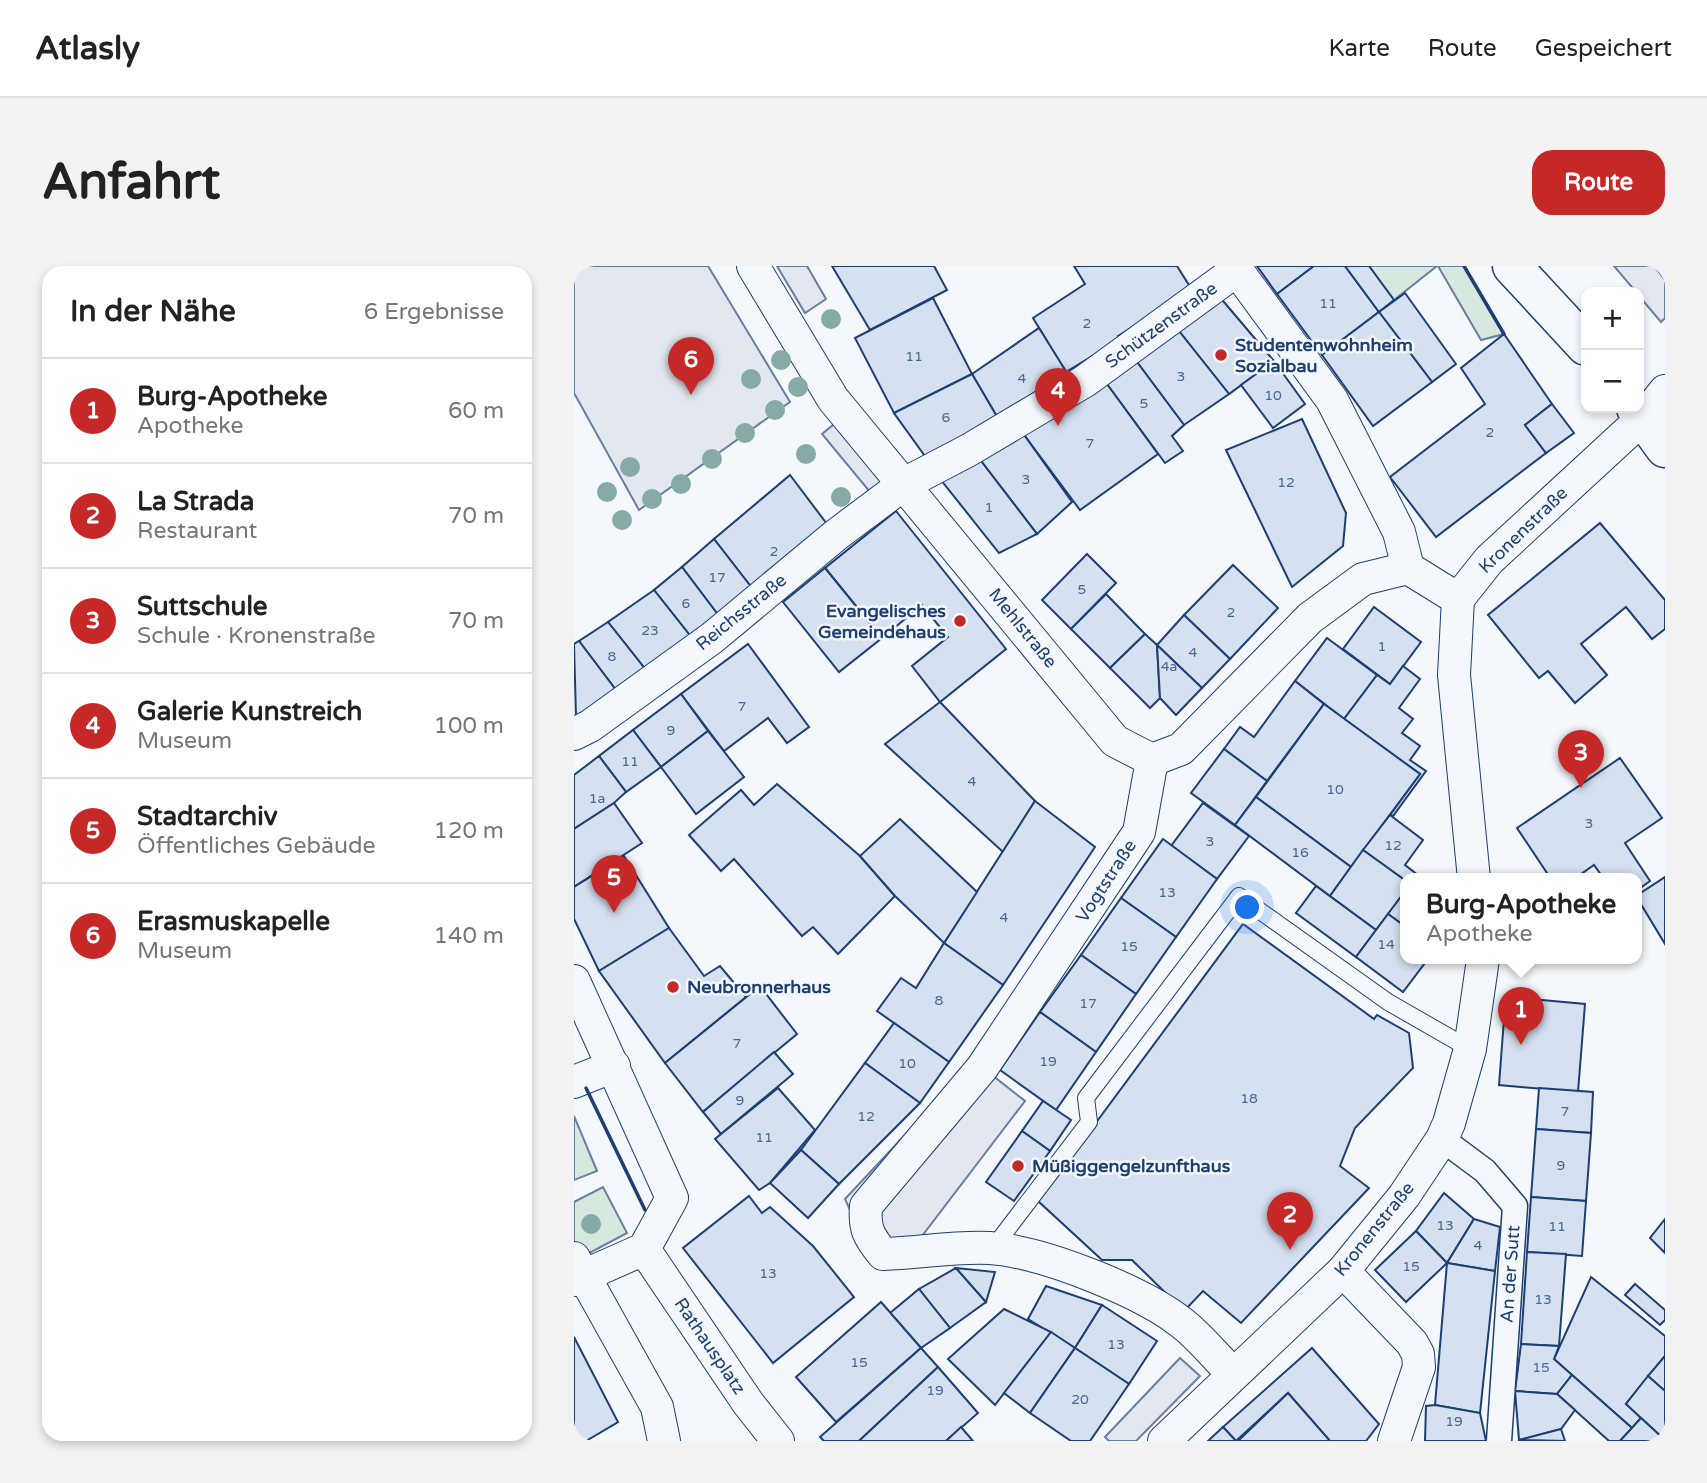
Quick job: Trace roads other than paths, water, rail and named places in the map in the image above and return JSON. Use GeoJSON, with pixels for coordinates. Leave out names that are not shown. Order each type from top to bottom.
{"type":"FeatureCollection","features":[{"type":"Feature","properties":{"kind":"street","name":"Mehlstraße"},"geometry":{"type":"LineString","coordinates":[[753,266],[833,399],[1115,741],[1152,760]]}},
{"type":"Feature","properties":{"kind":"street"},"geometry":{"type":"LineString","coordinates":[[1512,266],[1581,341]]}},
{"type":"Feature","properties":{"kind":"street","name":"Schützenstraße"},"geometry":{"type":"LineString","coordinates":[[904,484],[969,450],[1085,381],[1235,268]]}},
{"type":"Feature","properties":{"kind":"street"},"geometry":{"type":"LineString","coordinates":[[1235,268],[1332,400],[1399,532],[1408,568],[1458,600],[1454,675],[1473,873]]}},
{"type":"Feature","properties":{"kind":"street"},"geometry":{"type":"LineString","coordinates":[[1648,405],[1665,448]]}},
{"type":"Feature","properties":{"kind":"street","name":"Kronenstraße"},"geometry":{"type":"LineString","coordinates":[[1458,600],[1489,560],[1648,405]]}},
{"type":"Feature","properties":{"kind":"street","name":"Reichsstraße"},"geometry":{"type":"LineString","coordinates":[[574,734],[590,726],[712,638],[836,535],[904,484]]}},
{"type":"Feature","properties":{"kind":"street"},"geometry":{"type":"LineString","coordinates":[[1152,760],[1181,749],[1310,618],[1363,579],[1408,568]]}},
{"type":"Feature","properties":{"kind":"street","name":"Vogtstraße"},"geometry":{"type":"LineString","coordinates":[[993,1248],[883,1254],[872,1241],[864,1224],[866,1206],[982,1068],[1139,832],[1152,760]]}},
{"type":"Feature","properties":{"kind":"street","name":"Kronenstraße"},"geometry":{"type":"LineString","coordinates":[[1164,1441],[1343,1271],[1404,1196],[1442,1139],[1449,1123],[1470,1049],[1482,964]]}},
{"type":"Feature","properties":{"kind":"street"},"geometry":{"type":"LineString","coordinates":[[574,981],[672,1198],[644,1249],[577,1271],[657,1407],[664,1441]]}},
{"type":"Feature","properties":{"kind":"street"},"geometry":{"type":"LineString","coordinates":[[574,1083],[614,1066]]}},
{"type":"Feature","properties":{"kind":"street","name":"An der Sutt"},"geometry":{"type":"LineString","coordinates":[[1442,1139],[1485,1171],[1515,1206],[1499,1441]]}},
{"type":"Feature","properties":{"kind":"street"},"geometry":{"type":"LineString","coordinates":[[993,1248],[1046,1259],[1149,1301],[1187,1328],[1233,1374]]}},
{"type":"Feature","properties":{"kind":"street","name":"Rathausplatz"},"geometry":{"type":"LineString","coordinates":[[644,1249],[748,1404],[778,1441]]}},
{"type":"Feature","properties":{"kind":"street"},"geometry":{"type":"LineString","coordinates":[[1343,1271],[1412,1343],[1418,1354],[1419,1367],[1394,1441]]}},
{"type":"Feature","properties":{"kind":"lane"},"geometry":{"type":"LineString","coordinates":[[993,1248],[1089,1122],[1086,1098],[1239,896],[1388,1002],[1470,1049]]}},
{"type":"Feature","properties":{"kind":"place","name":"Studentenwohnheim Sozialbau"},"geometry":{"type":"Point","coordinates":[1221,355]}},
{"type":"Feature","properties":{"kind":"place","name":"Erasmuskapelle"},"geometry":{"type":"Point","coordinates":[691,395]}},
{"type":"Feature","properties":{"kind":"place","name":"Galerie Kunstreich"},"geometry":{"type":"Point","coordinates":[1058,426]}},
{"type":"Feature","properties":{"kind":"place","name":"Evangelisches Gemeindehaus"},"geometry":{"type":"Point","coordinates":[960,621]}},
{"type":"Feature","properties":{"kind":"place","name":"Suttschule"},"geometry":{"type":"Point","coordinates":[1581,788]}},
{"type":"Feature","properties":{"kind":"place","name":"Stadtarchiv"},"geometry":{"type":"Point","coordinates":[614,913]}},
{"type":"Feature","properties":{"kind":"place","name":"Neubronnerhaus"},"geometry":{"type":"Point","coordinates":[673,987]}},
{"type":"Feature","properties":{"kind":"place","name":"Burg-Apotheke"},"geometry":{"type":"Point","coordinates":[1521,1045]}},
{"type":"Feature","properties":{"kind":"place","name":"Müßiggengelzunfthaus"},"geometry":{"type":"Point","coordinates":[1018,1166]}},
{"type":"Feature","properties":{"kind":"place","name":"La Strada"},"geometry":{"type":"Point","coordinates":[1290,1250]}}]}
